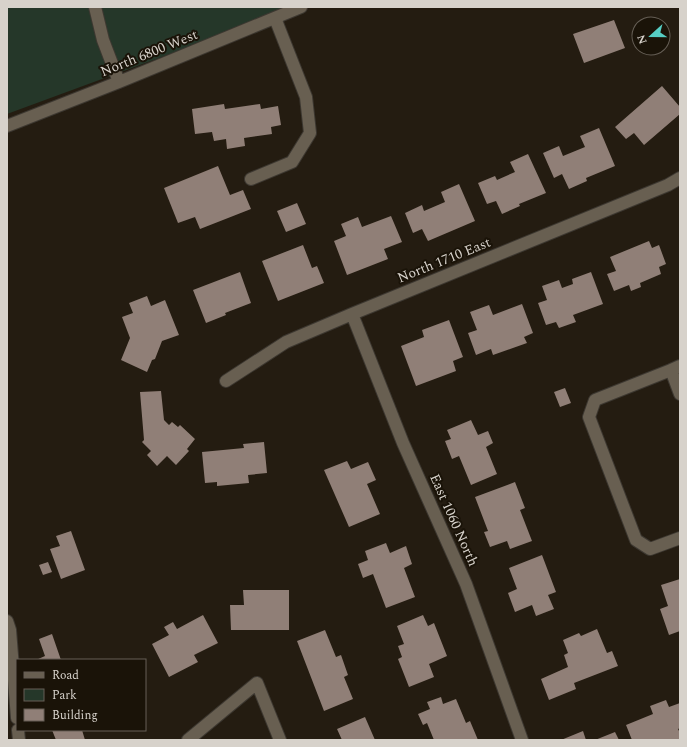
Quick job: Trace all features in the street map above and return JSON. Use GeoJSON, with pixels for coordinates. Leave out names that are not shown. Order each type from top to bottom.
{"type":"FeatureCollection","features":[{"type":"Feature","properties":{"kind":"street"},"geometry":{"type":"LineString","coordinates":[[95,7],[103,40],[119,82]]}},
{"type":"Feature","properties":{"kind":"street","name":"North 6800 West"},"geometry":{"type":"LineString","coordinates":[[7,126],[119,82],[301,7]]}},
{"type":"Feature","properties":{"kind":"street"},"geometry":{"type":"LineString","coordinates":[[251,179],[292,162],[310,133],[306,96],[275,18]]}},
{"type":"Feature","properties":{"kind":"street","name":"North 1710 East"},"geometry":{"type":"LineString","coordinates":[[226,381],[286,342],[668,185],[680,178]]}},
{"type":"Feature","properties":{"kind":"street","name":"East 1060 North"},"geometry":{"type":"LineString","coordinates":[[352,314],[403,443],[466,584],[522,740]]}},
{"type":"Feature","properties":{"kind":"street"},"geometry":{"type":"LineString","coordinates":[[680,394],[675,368],[595,400],[589,417],[636,540],[650,549],[680,538]]}},
{"type":"Feature","properties":{"kind":"street"},"geometry":{"type":"LineString","coordinates":[[7,621],[10,630],[16,705]]}},
{"type":"Feature","properties":{"kind":"street"},"geometry":{"type":"LineString","coordinates":[[188,740],[257,683],[280,740]]}},
{"type":"Feature","properties":{"kind":"green space"},"geometry":{"type":"Polygon","coordinates":[[[7,7],[297,7],[7,114],[7,7]]]}},
{"type":"Feature","properties":{"kind":"building"},"geometry":{"type":"Polygon","coordinates":[[[614,20],[625,48],[584,63],[573,34],[614,20]]]}},
{"type":"Feature","properties":{"kind":"building"},"geometry":{"type":"Polygon","coordinates":[[[662,86],[680,107],[680,114],[644,145],[634,133],[626,139],[615,127],[662,86]]]}},
{"type":"Feature","properties":{"kind":"building"},"geometry":{"type":"Polygon","coordinates":[[[224,104],[225,109],[260,104],[261,109],[278,106],[281,125],[271,127],[272,134],[244,138],[245,146],[227,149],[226,139],[214,141],[212,132],[195,134],[192,109],[224,104]]]}},
{"type":"Feature","properties":{"kind":"building"},"geometry":{"type":"Polygon","coordinates":[[[599,128],[615,166],[586,178],[587,181],[569,189],[562,174],[554,178],[543,153],[559,146],[563,156],[585,147],[580,136],[599,128]]]}},
{"type":"Feature","properties":{"kind":"building"},"geometry":{"type":"Polygon","coordinates":[[[528,154],[546,193],[519,204],[520,206],[502,214],[496,201],[487,204],[478,183],[495,176],[497,180],[515,172],[510,162],[528,154]]]}},
{"type":"Feature","properties":{"kind":"building"},"geometry":{"type":"Polygon","coordinates":[[[218,166],[230,195],[243,190],[251,209],[200,229],[195,217],[178,223],[164,188],[218,166]]]}},
{"type":"Feature","properties":{"kind":"building"},"geometry":{"type":"Polygon","coordinates":[[[459,184],[475,221],[428,241],[422,229],[413,233],[405,213],[422,205],[424,211],[445,202],[441,192],[459,184]]]}},
{"type":"Feature","properties":{"kind":"building"},"geometry":{"type":"Polygon","coordinates":[[[297,203],[306,224],[286,232],[277,211],[297,203]]]}},
{"type":"Feature","properties":{"kind":"building"},"geometry":{"type":"Polygon","coordinates":[[[391,216],[402,242],[384,249],[388,259],[347,275],[334,241],[346,236],[341,224],[358,217],[362,227],[391,216]]]}},
{"type":"Feature","properties":{"kind":"building"},"geometry":{"type":"Polygon","coordinates":[[[649,241],[652,248],[659,245],[666,264],[659,267],[661,274],[640,283],[641,287],[631,291],[629,285],[614,291],[607,274],[616,271],[610,257],[649,241]]]}},
{"type":"Feature","properties":{"kind":"building"},"geometry":{"type":"Polygon","coordinates":[[[303,245],[312,268],[317,266],[324,283],[278,301],[262,261],[303,245]]]}},
{"type":"Feature","properties":{"kind":"building"},"geometry":{"type":"Polygon","coordinates":[[[240,272],[251,303],[225,313],[226,315],[206,323],[193,290],[240,272]]]}},
{"type":"Feature","properties":{"kind":"building"},"geometry":{"type":"Polygon","coordinates":[[[591,272],[603,304],[573,315],[576,322],[559,328],[556,322],[546,325],[538,303],[547,300],[542,286],[559,280],[562,288],[573,284],[572,279],[591,272]]]}},
{"type":"Feature","properties":{"kind":"building"},"geometry":{"type":"Polygon","coordinates":[[[147,296],[151,306],[165,300],[179,335],[162,341],[155,359],[152,360],[147,372],[121,360],[130,338],[122,317],[133,313],[129,303],[147,296]]]}},
{"type":"Feature","properties":{"kind":"building"},"geometry":{"type":"Polygon","coordinates":[[[522,304],[533,333],[524,337],[527,343],[493,355],[491,349],[476,355],[468,333],[477,330],[470,312],[489,305],[493,315],[522,304]]]}},
{"type":"Feature","properties":{"kind":"building"},"geometry":{"type":"Polygon","coordinates":[[[449,320],[463,357],[453,361],[456,371],[416,386],[401,346],[424,337],[422,330],[449,320]]]}},
{"type":"Feature","properties":{"kind":"building"},"geometry":{"type":"Polygon","coordinates":[[[565,388],[571,403],[560,407],[554,392],[565,388]]]}},
{"type":"Feature","properties":{"kind":"building"},"geometry":{"type":"Polygon","coordinates":[[[161,391],[164,420],[169,425],[172,422],[178,427],[180,425],[195,439],[187,449],[189,451],[176,465],[167,456],[157,466],[147,455],[151,451],[142,442],[144,440],[140,392],[161,391]]]}},
{"type":"Feature","properties":{"kind":"building"},"geometry":{"type":"Polygon","coordinates":[[[471,420],[478,435],[488,431],[493,443],[486,447],[497,474],[471,485],[459,456],[452,459],[445,441],[451,439],[447,430],[471,420]]]}},
{"type":"Feature","properties":{"kind":"building"},"geometry":{"type":"Polygon","coordinates":[[[264,442],[267,473],[248,475],[249,483],[217,486],[217,482],[205,483],[202,452],[244,448],[243,444],[264,442]]]}},
{"type":"Feature","properties":{"kind":"building"},"geometry":{"type":"Polygon","coordinates":[[[347,461],[351,469],[368,462],[376,480],[367,484],[380,514],[349,527],[324,470],[347,461]]]}},
{"type":"Feature","properties":{"kind":"building"},"geometry":{"type":"Polygon","coordinates":[[[515,482],[525,508],[520,510],[532,541],[510,549],[507,541],[490,547],[484,532],[488,531],[475,497],[515,482]]]}},
{"type":"Feature","properties":{"kind":"building"},"geometry":{"type":"Polygon","coordinates":[[[71,531],[85,570],[61,579],[50,549],[60,546],[56,536],[71,531]]]}},
{"type":"Feature","properties":{"kind":"building"},"geometry":{"type":"Polygon","coordinates":[[[386,543],[390,553],[406,546],[412,564],[404,568],[415,597],[386,608],[373,574],[363,578],[358,564],[368,560],[365,551],[386,543]]]}},
{"type":"Feature","properties":{"kind":"building"},"geometry":{"type":"Polygon","coordinates":[[[542,555],[556,592],[548,595],[554,609],[536,616],[532,605],[515,612],[508,593],[517,589],[509,568],[542,555]]]}},
{"type":"Feature","properties":{"kind":"building"},"geometry":{"type":"Polygon","coordinates":[[[48,562],[52,572],[43,575],[39,565],[48,562]]]}},
{"type":"Feature","properties":{"kind":"building"},"geometry":{"type":"Polygon","coordinates":[[[680,579],[680,631],[669,635],[660,609],[668,606],[661,585],[680,579]]]}},
{"type":"Feature","properties":{"kind":"building"},"geometry":{"type":"Polygon","coordinates":[[[243,590],[289,590],[289,630],[231,630],[230,605],[244,605],[243,590]]]}},
{"type":"Feature","properties":{"kind":"building"},"geometry":{"type":"Polygon","coordinates":[[[203,615],[218,643],[194,655],[198,662],[169,677],[152,644],[169,635],[164,627],[173,622],[177,629],[203,615]]]}},
{"type":"Feature","properties":{"kind":"building"},"geometry":{"type":"Polygon","coordinates":[[[423,615],[428,626],[434,623],[447,656],[429,664],[434,677],[409,687],[398,659],[402,657],[398,646],[404,644],[397,626],[423,615]]]}},
{"type":"Feature","properties":{"kind":"building"},"geometry":{"type":"Polygon","coordinates":[[[597,629],[607,653],[612,651],[618,666],[574,683],[576,689],[549,700],[541,679],[568,667],[564,655],[568,653],[563,640],[579,633],[581,636],[597,629]]]}},
{"type":"Feature","properties":{"kind":"building"},"geometry":{"type":"Polygon","coordinates":[[[325,630],[336,657],[341,655],[348,675],[344,677],[353,699],[324,711],[297,641],[325,630]]]}},
{"type":"Feature","properties":{"kind":"building"},"geometry":{"type":"Polygon","coordinates":[[[52,634],[61,659],[38,659],[45,656],[39,639],[52,634]]]}},
{"type":"Feature","properties":{"kind":"building"},"geometry":{"type":"Polygon","coordinates":[[[441,697],[443,704],[456,699],[466,723],[470,721],[478,740],[434,740],[427,723],[423,725],[418,714],[430,709],[427,702],[441,697]]]}},
{"type":"Feature","properties":{"kind":"building"},"geometry":{"type":"Polygon","coordinates":[[[666,700],[669,707],[680,703],[680,728],[678,729],[680,733],[680,740],[632,740],[626,725],[653,714],[650,706],[666,700]]]}},
{"type":"Feature","properties":{"kind":"building"},"geometry":{"type":"Polygon","coordinates":[[[365,717],[375,740],[342,740],[337,729],[365,717]]]}},
{"type":"Feature","properties":{"kind":"building"},"geometry":{"type":"Polygon","coordinates":[[[52,731],[82,731],[85,740],[56,740],[52,731]]]}},
{"type":"Feature","properties":{"kind":"building"},"geometry":{"type":"Polygon","coordinates":[[[583,731],[586,740],[561,740],[583,731]]]}},
{"type":"Feature","properties":{"kind":"building"},"geometry":{"type":"Polygon","coordinates":[[[615,732],[619,740],[595,740],[615,732]]]}}]}
